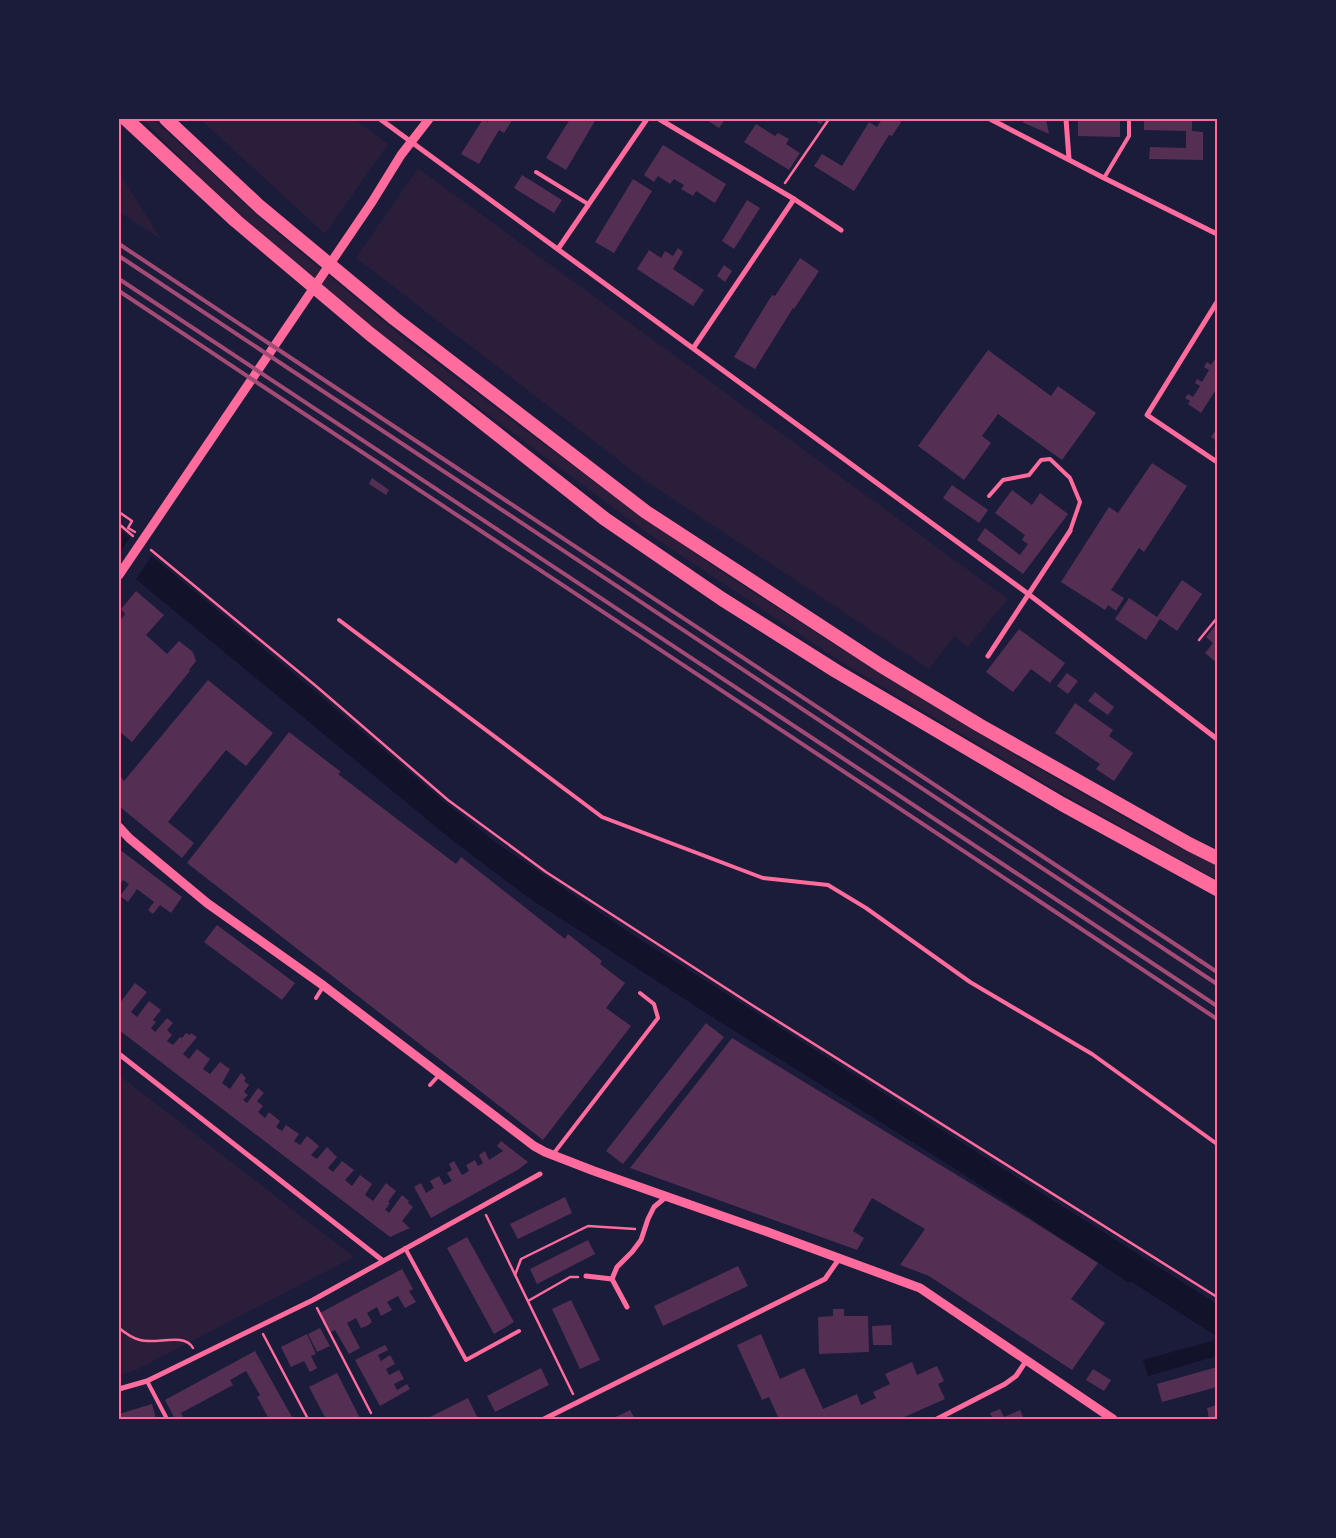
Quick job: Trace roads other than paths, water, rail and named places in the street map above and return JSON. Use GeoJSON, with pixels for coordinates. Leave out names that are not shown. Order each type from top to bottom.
{"type":"FeatureCollection","features":[{"type":"Feature","properties":{"kind":"highway"},"geometry":{"type":"LineString","coordinates":[[126,119],[236,222],[370,334],[605,519],[722,598],[836,671],[1062,804],[1217,889]]}},
{"type":"Feature","properties":{"kind":"highway"},"geometry":{"type":"LineString","coordinates":[[166,119],[260,207],[395,319],[646,512],[880,665],[979,725],[1217,858]]}},
{"type":"Feature","properties":{"kind":"street"},"geometry":{"type":"LineString","coordinates":[[380,119],[694,347],[1027,594],[1217,739]]}},
{"type":"Feature","properties":{"kind":"street"},"geometry":{"type":"LineString","coordinates":[[119,575],[372,202],[400,155],[429,119]]}},
{"type":"Feature","properties":{"kind":"street"},"geometry":{"type":"LineString","coordinates":[[558,249],[647,119]]}},
{"type":"Feature","properties":{"kind":"street"},"geometry":{"type":"LineString","coordinates":[[659,119],[794,199],[841,230]]}},
{"type":"Feature","properties":{"kind":"street"},"geometry":{"type":"LineString","coordinates":[[990,119],[1217,234]]}},
{"type":"Feature","properties":{"kind":"street"},"geometry":{"type":"LineString","coordinates":[[1066,119],[1069,159]]}},
{"type":"Feature","properties":{"kind":"street"},"geometry":{"type":"LineString","coordinates":[[694,347],[794,199]]}},
{"type":"Feature","properties":{"kind":"street"},"geometry":{"type":"LineString","coordinates":[[1217,302],[1148,415],[1217,462]]}},
{"type":"Feature","properties":{"kind":"street"},"geometry":{"type":"LineString","coordinates":[[988,656],[1070,531]]}},
{"type":"Feature","properties":{"kind":"street"},"geometry":{"type":"LineString","coordinates":[[119,827],[128,838],[207,903],[324,986],[534,1146],[552,1155],[920,1288],[1114,1419]]}},
{"type":"Feature","properties":{"kind":"street"},"geometry":{"type":"LineString","coordinates":[[119,1054],[382,1260]]}},
{"type":"Feature","properties":{"kind":"street"},"geometry":{"type":"LineString","coordinates":[[119,1389],[147,1381],[313,1300],[540,1174]]}},
{"type":"Feature","properties":{"kind":"street"},"geometry":{"type":"LineString","coordinates":[[627,1308],[612,1279],[617,1266],[632,1252],[641,1240],[654,1207],[667,1196]]}},
{"type":"Feature","properties":{"kind":"street"},"geometry":{"type":"LineString","coordinates":[[544,1419],[824,1279],[839,1260]]}},
{"type":"Feature","properties":{"kind":"street"},"geometry":{"type":"LineString","coordinates":[[586,1276],[612,1279]]}},
{"type":"Feature","properties":{"kind":"street"},"geometry":{"type":"LineString","coordinates":[[937,1419],[1006,1384],[1016,1376],[1026,1361]]}},
{"type":"Feature","properties":{"kind":"lane"},"geometry":{"type":"LineString","coordinates":[[1104,178],[1128,136],[1129,119]]}},
{"type":"Feature","properties":{"kind":"lane"},"geometry":{"type":"LineString","coordinates":[[536,172],[588,204]]}},
{"type":"Feature","properties":{"kind":"lane"},"geometry":{"type":"LineString","coordinates":[[989,496],[1003,480],[1029,475],[1041,460],[1050,459],[1070,478],[1080,502],[1070,531]]}},
{"type":"Feature","properties":{"kind":"lane"},"geometry":{"type":"LineString","coordinates":[[339,620],[602,817],[763,878],[828,885],[866,908],[970,982],[1092,1054],[1217,1144]]}},
{"type":"Feature","properties":{"kind":"lane"},"geometry":{"type":"LineString","coordinates":[[316,998],[324,986]]}},
{"type":"Feature","properties":{"kind":"lane"},"geometry":{"type":"LineString","coordinates":[[552,1155],[658,1018],[654,1004],[640,993]]}},
{"type":"Feature","properties":{"kind":"lane"},"geometry":{"type":"LineString","coordinates":[[430,1085],[440,1074]]}},
{"type":"Feature","properties":{"kind":"lane"},"geometry":{"type":"LineString","coordinates":[[405,1248],[466,1360],[519,1331]]}},
{"type":"Feature","properties":{"kind":"lane"},"geometry":{"type":"LineString","coordinates":[[147,1381],[167,1419]]}},
{"type":"Feature","properties":{"kind":"railway"},"geometry":{"type":"LineString","coordinates":[[119,244],[1217,972]]}},
{"type":"Feature","properties":{"kind":"railway"},"geometry":{"type":"LineString","coordinates":[[119,256],[1217,984]]}},
{"type":"Feature","properties":{"kind":"railway"},"geometry":{"type":"LineString","coordinates":[[119,279],[1217,1006]]}},
{"type":"Feature","properties":{"kind":"railway"},"geometry":{"type":"LineString","coordinates":[[119,291],[1217,1019]]}}]}
